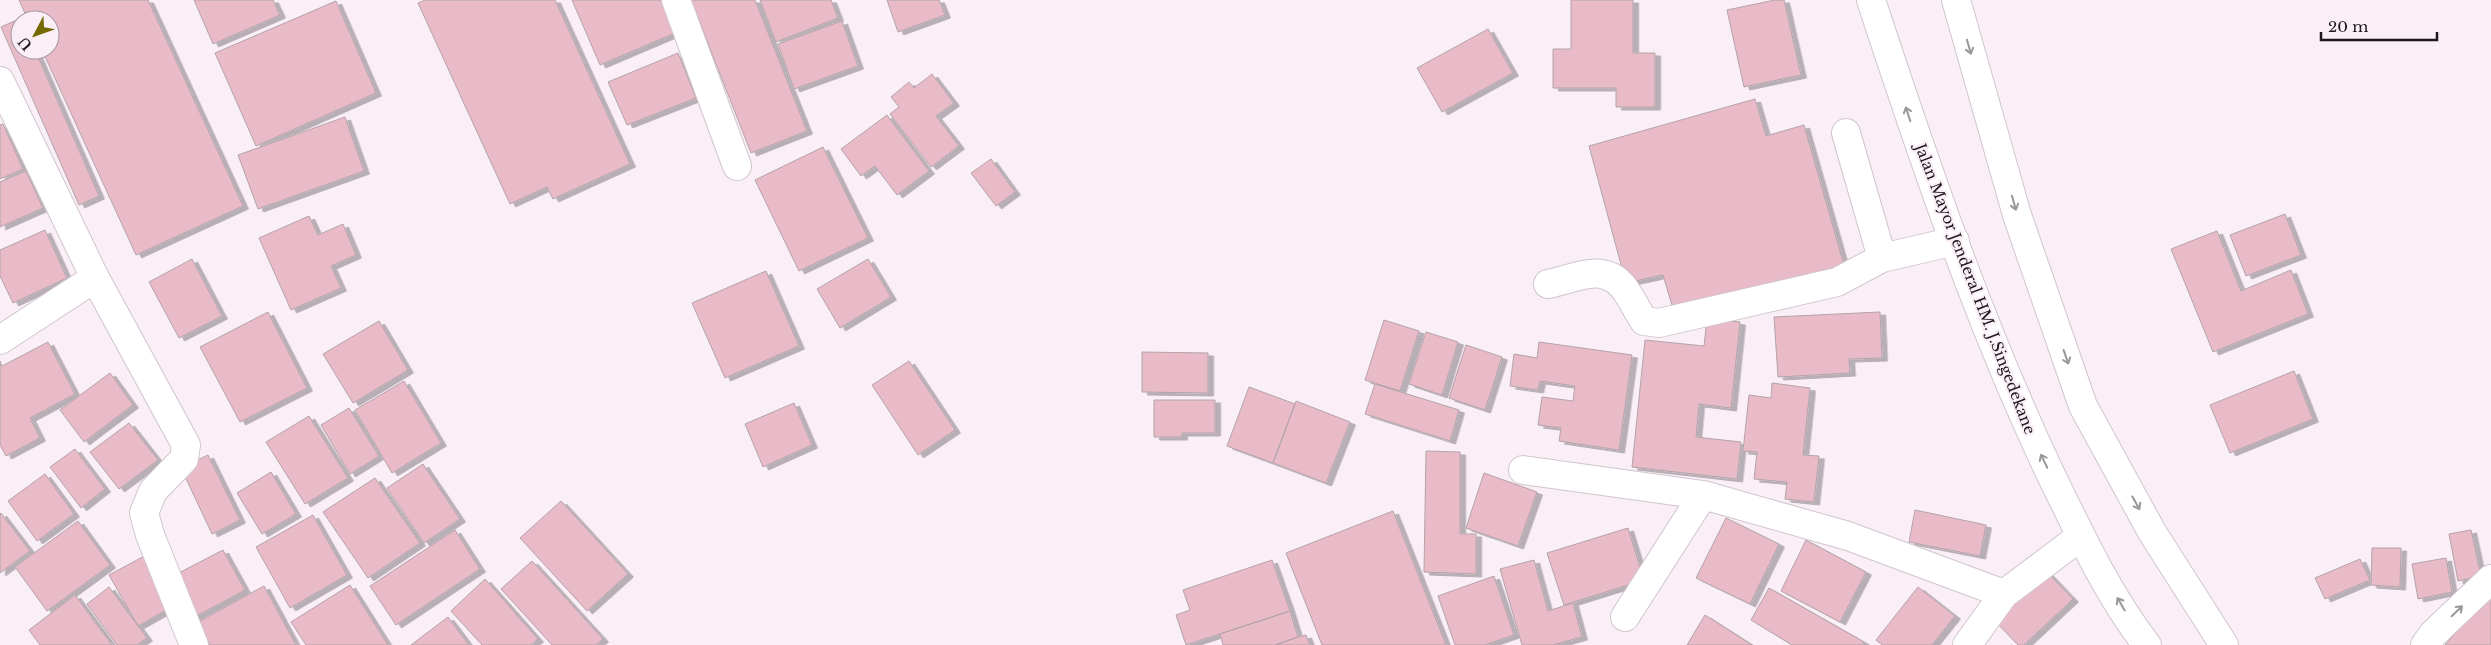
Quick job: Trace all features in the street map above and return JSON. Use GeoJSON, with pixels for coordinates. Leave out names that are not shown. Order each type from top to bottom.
{"type":"FeatureCollection","features":[{"type":"Feature","properties":{"kind":"street"},"geometry":{"type":"LineString","coordinates":[[676,0],[737,166]]}},
{"type":"Feature","properties":{"kind":"street","name":"Jalan Mayor Jenderal HM. J.Singedekane"},"geometry":{"type":"LineString","coordinates":[[1871,0],[1916,139],[2019,407],[2080,536],[2136,630],[2147,645]]}},
{"type":"Feature","properties":{"kind":"street"},"geometry":{"type":"LineString","coordinates":[[1956,0],[2017,215],[2083,406],[2152,532],[2224,645]]}},
{"type":"Feature","properties":{"kind":"street"},"geometry":{"type":"LineString","coordinates":[[0,81],[95,278],[186,445],[184,459],[153,490],[144,513],[150,535],[190,643]]}},
{"type":"Feature","properties":{"kind":"street"},"geometry":{"type":"LineString","coordinates":[[1846,133],[1882,258]]}},
{"type":"Feature","properties":{"kind":"street"},"geometry":{"type":"LineString","coordinates":[[1548,284],[1604,272],[1615,277],[1622,284],[1644,321],[1659,323],[1837,282],[1882,258],[1955,241]]}},
{"type":"Feature","properties":{"kind":"street"},"geometry":{"type":"LineString","coordinates":[[0,340],[95,278]]}},
{"type":"Feature","properties":{"kind":"street"},"geometry":{"type":"LineString","coordinates":[[1523,470],[1703,494],[1848,536],[2004,594]]}},
{"type":"Feature","properties":{"kind":"street"},"geometry":{"type":"LineString","coordinates":[[1625,617],[1703,494]]}},
{"type":"Feature","properties":{"kind":"street"},"geometry":{"type":"LineString","coordinates":[[1967,645],[2004,594],[2080,536]]}},
{"type":"Feature","properties":{"kind":"street"},"geometry":{"type":"LineString","coordinates":[[2424,645],[2433,634],[2491,579]]}},
{"type":"Feature","properties":{"kind":"building"},"geometry":{"type":"Polygon","coordinates":[[[19,0],[148,0],[243,206],[136,255],[47,60],[60,60],[60,10],[24,10],[19,0]]]}},
{"type":"Feature","properties":{"kind":"building"},"geometry":{"type":"Polygon","coordinates":[[[194,0],[273,0],[280,15],[213,44],[194,0]]]}},
{"type":"Feature","properties":{"kind":"building"},"geometry":{"type":"Polygon","coordinates":[[[425,0],[555,0],[630,164],[553,199],[547,187],[510,204],[418,3],[425,0]]]}},
{"type":"Feature","properties":{"kind":"building"},"geometry":{"type":"Polygon","coordinates":[[[572,0],[667,0],[680,31],[600,65],[572,0]]]}},
{"type":"Feature","properties":{"kind":"building"},"geometry":{"type":"Polygon","coordinates":[[[691,0],[755,0],[807,131],[751,153],[691,0]]]}},
{"type":"Feature","properties":{"kind":"building"},"geometry":{"type":"Polygon","coordinates":[[[760,0],[831,0],[838,18],[776,42],[760,0]]]}},
{"type":"Feature","properties":{"kind":"building"},"geometry":{"type":"Polygon","coordinates":[[[887,0],[939,0],[945,15],[898,32],[887,0]]]}},
{"type":"Feature","properties":{"kind":"building"},"geometry":{"type":"Polygon","coordinates":[[[1571,0],[1633,0],[1633,53],[1655,53],[1655,107],[1616,107],[1616,88],[1553,88],[1553,49],[1571,49],[1571,0]]]}},
{"type":"Feature","properties":{"kind":"building"},"geometry":{"type":"Polygon","coordinates":[[[1775,0],[1784,0],[1801,75],[1744,87],[1727,10],[1775,0]]]}},
{"type":"Feature","properties":{"kind":"building"},"geometry":{"type":"Polygon","coordinates":[[[336,1],[376,93],[256,146],[215,53],[336,1]]]}},
{"type":"Feature","properties":{"kind":"building"},"geometry":{"type":"Polygon","coordinates":[[[842,21],[858,66],[794,89],[778,44],[842,21]]]}},
{"type":"Feature","properties":{"kind":"building"},"geometry":{"type":"Polygon","coordinates":[[[10,23],[10,48],[1,27],[10,23]]]}},
{"type":"Feature","properties":{"kind":"building"},"geometry":{"type":"Polygon","coordinates":[[[1488,29],[1513,73],[1442,112],[1417,68],[1488,29]]]}},
{"type":"Feature","properties":{"kind":"building"},"geometry":{"type":"Polygon","coordinates":[[[678,53],[696,98],[627,125],[608,82],[678,53]]]}},
{"type":"Feature","properties":{"kind":"building"},"geometry":{"type":"Polygon","coordinates":[[[15,60],[39,60],[99,196],[79,205],[15,60]]]}},
{"type":"Feature","properties":{"kind":"building"},"geometry":{"type":"Polygon","coordinates":[[[932,74],[954,103],[936,116],[959,146],[931,167],[890,114],[899,107],[891,97],[909,82],[914,88],[932,74]]]}},
{"type":"Feature","properties":{"kind":"building"},"geometry":{"type":"Polygon","coordinates":[[[1755,99],[1766,136],[1804,125],[1844,265],[1674,312],[1663,275],[1626,283],[1589,146],[1755,99]]]}},
{"type":"Feature","properties":{"kind":"building"},"geometry":{"type":"Polygon","coordinates":[[[887,115],[929,171],[897,195],[875,166],[861,176],[841,149],[887,115]]]}},
{"type":"Feature","properties":{"kind":"building"},"geometry":{"type":"Polygon","coordinates":[[[345,117],[364,171],[258,209],[238,155],[345,117]]]}},
{"type":"Feature","properties":{"kind":"building"},"geometry":{"type":"Polygon","coordinates":[[[3,124],[23,169],[0,179],[0,125],[3,124]]]}},
{"type":"Feature","properties":{"kind":"building"},"geometry":{"type":"Polygon","coordinates":[[[823,147],[868,238],[799,271],[755,180],[823,147]]]}},
{"type":"Feature","properties":{"kind":"building"},"geometry":{"type":"Polygon","coordinates":[[[991,159],[1015,192],[996,206],[971,173],[991,159]]]}},
{"type":"Feature","properties":{"kind":"building"},"geometry":{"type":"Polygon","coordinates":[[[26,171],[43,208],[0,227],[0,182],[26,171]]]}},
{"type":"Feature","properties":{"kind":"building"},"geometry":{"type":"Polygon","coordinates":[[[2285,214],[2301,255],[2246,276],[2230,235],[2285,214]]]}},
{"type":"Feature","properties":{"kind":"building"},"geometry":{"type":"Polygon","coordinates":[[[309,216],[318,235],[343,224],[356,255],[331,266],[341,288],[291,310],[259,238],[309,216]]]}},
{"type":"Feature","properties":{"kind":"building"},"geometry":{"type":"Polygon","coordinates":[[[45,230],[67,278],[13,303],[0,276],[0,250],[45,230]]]}},
{"type":"Feature","properties":{"kind":"building"},"geometry":{"type":"Polygon","coordinates":[[[2217,231],[2241,291],[2291,270],[2308,314],[2213,352],[2171,249],[2217,231]]]}},
{"type":"Feature","properties":{"kind":"building"},"geometry":{"type":"Polygon","coordinates":[[[192,259],[222,316],[179,338],[149,282],[192,259]]]}},
{"type":"Feature","properties":{"kind":"building"},"geometry":{"type":"Polygon","coordinates":[[[868,259],[891,297],[840,328],[817,289],[868,259]]]}},
{"type":"Feature","properties":{"kind":"building"},"geometry":{"type":"Polygon","coordinates":[[[766,271],[799,346],[725,378],[692,303],[766,271]]]}},
{"type":"Feature","properties":{"kind":"building"},"geometry":{"type":"Polygon","coordinates":[[[268,312],[307,388],[240,422],[200,347],[268,312]]]}},
{"type":"Feature","properties":{"kind":"building"},"geometry":{"type":"Polygon","coordinates":[[[1880,312],[1882,358],[1849,359],[1850,373],[1778,377],[1774,317],[1880,312]]]}},
{"type":"Feature","properties":{"kind":"building"},"geometry":{"type":"Polygon","coordinates":[[[1707,318],[1740,322],[1731,408],[1699,404],[1696,437],[1741,442],[1737,479],[1632,467],[1645,340],[1704,346],[1707,318]]]}},
{"type":"Feature","properties":{"kind":"building"},"geometry":{"type":"Polygon","coordinates":[[[1384,320],[1419,331],[1400,391],[1365,380],[1384,320]]]}},
{"type":"Feature","properties":{"kind":"building"},"geometry":{"type":"Polygon","coordinates":[[[379,321],[408,370],[353,403],[323,354],[379,321]]]}},
{"type":"Feature","properties":{"kind":"building"},"geometry":{"type":"Polygon","coordinates":[[[1426,332],[1458,342],[1442,395],[1409,384],[1426,332]]]}},
{"type":"Feature","properties":{"kind":"building"},"geometry":{"type":"Polygon","coordinates":[[[48,342],[75,394],[30,418],[40,438],[6,456],[0,445],[0,361],[2,366],[48,342]]]}},
{"type":"Feature","properties":{"kind":"building"},"geometry":{"type":"Polygon","coordinates":[[[1539,342],[1632,355],[1619,450],[1559,441],[1561,428],[1538,425],[1542,397],[1573,401],[1575,386],[1540,381],[1538,390],[1510,386],[1514,354],[1537,358],[1539,342]]]}},
{"type":"Feature","properties":{"kind":"building"},"geometry":{"type":"Polygon","coordinates":[[[1466,345],[1502,357],[1485,410],[1449,398],[1466,345]]]}},
{"type":"Feature","properties":{"kind":"building"},"geometry":{"type":"Polygon","coordinates":[[[1142,352],[1208,353],[1208,393],[1142,392],[1142,352]]]}},
{"type":"Feature","properties":{"kind":"building"},"geometry":{"type":"Polygon","coordinates":[[[909,361],[955,430],[918,455],[872,385],[909,361]]]}},
{"type":"Feature","properties":{"kind":"building"},"geometry":{"type":"Polygon","coordinates":[[[2294,371],[2313,419],[2230,453],[2210,405],[2294,371]]]}},
{"type":"Feature","properties":{"kind":"building"},"geometry":{"type":"Polygon","coordinates":[[[110,373],[133,405],[84,442],[60,410],[110,373]]]}},
{"type":"Feature","properties":{"kind":"building"},"geometry":{"type":"Polygon","coordinates":[[[404,381],[441,443],[392,473],[355,410],[404,381]]]}},
{"type":"Feature","properties":{"kind":"building"},"geometry":{"type":"Polygon","coordinates":[[[1772,383],[1810,388],[1803,455],[1819,456],[1814,502],[1785,499],[1787,482],[1754,479],[1757,452],[1743,451],[1749,395],[1771,398],[1772,383]]]}},
{"type":"Feature","properties":{"kind":"building"},"geometry":{"type":"Polygon","coordinates":[[[1375,384],[1459,410],[1450,441],[1365,414],[1375,384]]]}},
{"type":"Feature","properties":{"kind":"building"},"geometry":{"type":"Polygon","coordinates":[[[1249,387],[1295,404],[1273,463],[1227,446],[1249,387]]]}},
{"type":"Feature","properties":{"kind":"building"},"geometry":{"type":"Polygon","coordinates":[[[1154,400],[1215,400],[1215,433],[1182,433],[1182,437],[1154,437],[1154,400]]]}},
{"type":"Feature","properties":{"kind":"building"},"geometry":{"type":"Polygon","coordinates":[[[1296,401],[1350,422],[1326,483],[1273,463],[1296,401]]]}},
{"type":"Feature","properties":{"kind":"building"},"geometry":{"type":"Polygon","coordinates":[[[794,403],[812,445],[763,467],[745,424],[794,403]]]}},
{"type":"Feature","properties":{"kind":"building"},"geometry":{"type":"Polygon","coordinates":[[[349,408],[379,456],[350,474],[321,425],[349,408]]]}},
{"type":"Feature","properties":{"kind":"building"},"geometry":{"type":"Polygon","coordinates":[[[309,416],[348,478],[305,504],[266,442],[309,416]]]}},
{"type":"Feature","properties":{"kind":"building"},"geometry":{"type":"Polygon","coordinates":[[[129,423],[158,460],[119,489],[90,452],[129,423]]]}},
{"type":"Feature","properties":{"kind":"building"},"geometry":{"type":"Polygon","coordinates":[[[75,449],[105,489],[81,508],[50,467],[75,449]]]}},
{"type":"Feature","properties":{"kind":"building"},"geometry":{"type":"Polygon","coordinates":[[[1426,451],[1460,452],[1460,534],[1476,534],[1476,574],[1424,572],[1426,451]]]}},
{"type":"Feature","properties":{"kind":"building"},"geometry":{"type":"Polygon","coordinates":[[[208,455],[240,520],[212,534],[181,468],[208,455]]]}},
{"type":"Feature","properties":{"kind":"building"},"geometry":{"type":"Polygon","coordinates":[[[423,464],[460,519],[424,543],[387,488],[423,464]]]}},
{"type":"Feature","properties":{"kind":"building"},"geometry":{"type":"Polygon","coordinates":[[[271,472],[296,514],[262,534],[237,493],[271,472]]]}},
{"type":"Feature","properties":{"kind":"building"},"geometry":{"type":"Polygon","coordinates":[[[1484,473],[1537,492],[1518,546],[1466,528],[1484,473]]]}},
{"type":"Feature","properties":{"kind":"building"},"geometry":{"type":"Polygon","coordinates":[[[45,474],[74,514],[37,541],[8,501],[45,474]]]}},
{"type":"Feature","properties":{"kind":"building"},"geometry":{"type":"Polygon","coordinates":[[[375,478],[420,543],[368,578],[323,512],[375,478]]]}},
{"type":"Feature","properties":{"kind":"building"},"geometry":{"type":"Polygon","coordinates":[[[561,501],[628,574],[587,611],[520,538],[561,501]]]}},
{"type":"Feature","properties":{"kind":"building"},"geometry":{"type":"Polygon","coordinates":[[[1915,510],[1986,525],[1980,556],[1909,542],[1915,510]]]}},
{"type":"Feature","properties":{"kind":"building"},"geometry":{"type":"Polygon","coordinates":[[[1393,511],[1446,645],[1322,645],[1286,553],[1393,511]]]}},
{"type":"Feature","properties":{"kind":"building"},"geometry":{"type":"Polygon","coordinates":[[[0,514],[30,551],[0,573],[0,514]]]}},
{"type":"Feature","properties":{"kind":"building"},"geometry":{"type":"Polygon","coordinates":[[[313,515],[347,575],[290,608],[256,547],[313,515]]]}},
{"type":"Feature","properties":{"kind":"building"},"geometry":{"type":"Polygon","coordinates":[[[1726,518],[1779,544],[1750,604],[1696,578],[1726,518]]]}},
{"type":"Feature","properties":{"kind":"building"},"geometry":{"type":"Polygon","coordinates":[[[78,521],[110,565],[47,611],[15,567],[78,521]]]}},
{"type":"Feature","properties":{"kind":"building"},"geometry":{"type":"Polygon","coordinates":[[[1628,528],[1644,580],[1564,605],[1547,553],[1628,528]]]}},
{"type":"Feature","properties":{"kind":"building"},"geometry":{"type":"Polygon","coordinates":[[[455,530],[480,569],[396,625],[370,586],[455,530]]]}},
{"type":"Feature","properties":{"kind":"building"},"geometry":{"type":"Polygon","coordinates":[[[2471,530],[2481,576],[2458,581],[2449,534],[2471,530]]]}},
{"type":"Feature","properties":{"kind":"building"},"geometry":{"type":"Polygon","coordinates":[[[1806,540],[1866,572],[1840,622],[1781,591],[1806,540]]]}},
{"type":"Feature","properties":{"kind":"building"},"geometry":{"type":"Polygon","coordinates":[[[2372,548],[2401,548],[2400,587],[2371,585],[2372,548]]]}},
{"type":"Feature","properties":{"kind":"building"},"geometry":{"type":"Polygon","coordinates":[[[223,550],[245,590],[193,618],[171,577],[223,550]]]}},
{"type":"Feature","properties":{"kind":"building"},"geometry":{"type":"Polygon","coordinates":[[[148,554],[177,604],[138,626],[109,575],[148,554]]]}},
{"type":"Feature","properties":{"kind":"building"},"geometry":{"type":"Polygon","coordinates":[[[2446,558],[2452,592],[2418,599],[2412,564],[2446,558]]]}},
{"type":"Feature","properties":{"kind":"building"},"geometry":{"type":"Polygon","coordinates":[[[2360,559],[2370,580],[2325,599],[2315,578],[2360,559]]]}},
{"type":"Feature","properties":{"kind":"building"},"geometry":{"type":"Polygon","coordinates":[[[1272,560],[1290,611],[1186,645],[1176,615],[1190,610],[1183,590],[1272,560]]]}},
{"type":"Feature","properties":{"kind":"building"},"geometry":{"type":"Polygon","coordinates":[[[1534,560],[1548,611],[1573,603],[1582,637],[1553,645],[1522,645],[1500,569],[1534,560]]]}},
{"type":"Feature","properties":{"kind":"building"},"geometry":{"type":"Polygon","coordinates":[[[532,561],[603,639],[596,645],[552,645],[501,589],[532,561]]]}},
{"type":"Feature","properties":{"kind":"building"},"geometry":{"type":"Polygon","coordinates":[[[2043,568],[2073,599],[2024,645],[2018,645],[1992,618],[2043,568]]]}},
{"type":"Feature","properties":{"kind":"building"},"geometry":{"type":"Polygon","coordinates":[[[1494,576],[1514,635],[1485,645],[1455,645],[1438,596],[1494,576]]]}},
{"type":"Feature","properties":{"kind":"building"},"geometry":{"type":"Polygon","coordinates":[[[485,579],[538,639],[531,645],[482,645],[451,611],[485,579]]]}},
{"type":"Feature","properties":{"kind":"building"},"geometry":{"type":"Polygon","coordinates":[[[350,585],[388,645],[306,645],[291,622],[350,585]]]}},
{"type":"Feature","properties":{"kind":"building"},"geometry":{"type":"Polygon","coordinates":[[[264,586],[296,645],[210,645],[198,622],[264,586]]]}},
{"type":"Feature","properties":{"kind":"building"},"geometry":{"type":"Polygon","coordinates":[[[109,587],[147,638],[137,645],[117,645],[87,604],[109,587]]]}},
{"type":"Feature","properties":{"kind":"building"},"geometry":{"type":"Polygon","coordinates":[[[1918,587],[1955,616],[1932,645],[1882,645],[1876,640],[1918,587]]]}},
{"type":"Feature","properties":{"kind":"building"},"geometry":{"type":"Polygon","coordinates":[[[1769,588],[1864,642],[1862,645],[1792,645],[1751,620],[1769,588]]]}},
{"type":"Feature","properties":{"kind":"building"},"geometry":{"type":"Polygon","coordinates":[[[2491,591],[2491,645],[2445,645],[2491,591]]]}},
{"type":"Feature","properties":{"kind":"building"},"geometry":{"type":"Polygon","coordinates":[[[75,595],[112,645],[40,645],[29,630],[75,595]]]}},
{"type":"Feature","properties":{"kind":"building"},"geometry":{"type":"Polygon","coordinates":[[[1290,611],[1298,637],[1275,645],[1223,645],[1220,634],[1290,611]]]}},
{"type":"Feature","properties":{"kind":"building"},"geometry":{"type":"Polygon","coordinates":[[[1705,615],[1752,645],[1687,645],[1705,615]]]}},
{"type":"Feature","properties":{"kind":"building"},"geometry":{"type":"Polygon","coordinates":[[[448,617],[469,645],[411,645],[448,617]]]}},
{"type":"Feature","properties":{"kind":"building"},"geometry":{"type":"Polygon","coordinates":[[[1306,635],[1310,645],[1275,645],[1298,637],[1306,635]]]}}]}
